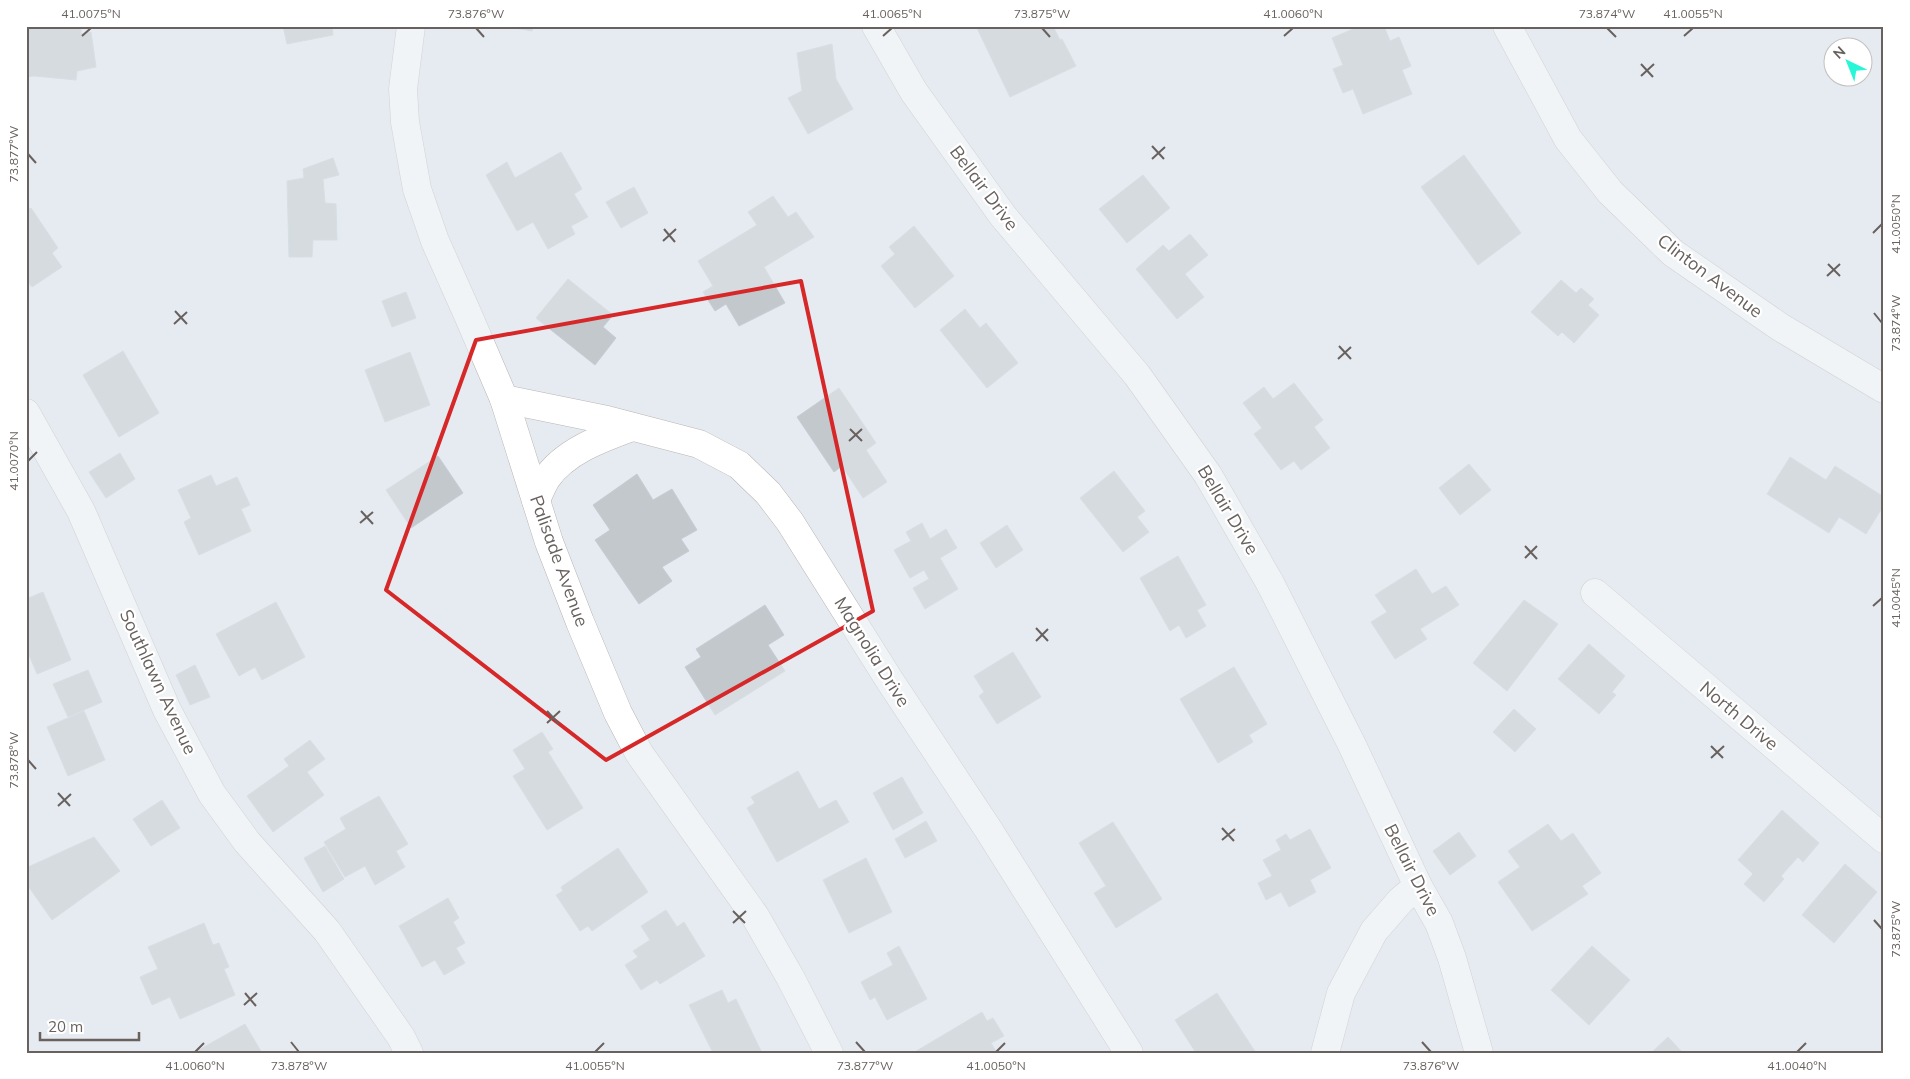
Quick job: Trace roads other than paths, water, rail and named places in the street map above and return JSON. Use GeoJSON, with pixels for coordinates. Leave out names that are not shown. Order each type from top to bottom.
{"type":"FeatureCollection","features":[{"type":"Feature","properties":{"kind":"street","name":"Palisade Avenue"},"geometry":{"type":"LineString","coordinates":[[410,26],[404,89],[405,122],[417,189],[435,241],[504,399],[563,580],[580,622],[618,713],[639,752],[755,916],[790,977],[829,1053]]}},
{"type":"Feature","properties":{"kind":"street","name":"Bellair Drive"},"geometry":{"type":"LineString","coordinates":[[876,26],[914,92],[1003,216],[1137,375],[1208,475],[1270,583],[1352,746],[1418,886],[1439,923],[1452,958],[1479,1053]]}},
{"type":"Feature","properties":{"kind":"street","name":"Clinton Avenue"},"geometry":{"type":"LineString","coordinates":[[1507,26],[1568,139],[1610,192],[1673,253],[1780,327],[1884,389]]}},
{"type":"Feature","properties":{"kind":"street","name":"Magnolia Drive"},"geometry":{"type":"LineString","coordinates":[[504,399],[572,412],[698,444],[738,465],[768,493],[790,522],[890,681],[988,829],[1129,1053]]}},
{"type":"Feature","properties":{"kind":"street","name":"Southlawn Avenue"},"geometry":{"type":"LineString","coordinates":[[26,413],[81,511],[167,710],[212,794],[247,842],[327,931],[400,1036],[409,1053]]}},
{"type":"Feature","properties":{"kind":"street"},"geometry":{"type":"LineString","coordinates":[[536,500],[547,478],[571,454],[598,439],[632,427]]}},
{"type":"Feature","properties":{"kind":"street","name":"North Drive"},"geometry":{"type":"LineString","coordinates":[[1595,593],[1884,839]]}},
{"type":"Feature","properties":{"kind":"street"},"geometry":{"type":"LineString","coordinates":[[1325,1053],[1341,994],[1374,931],[1401,900],[1418,886]]}}]}
